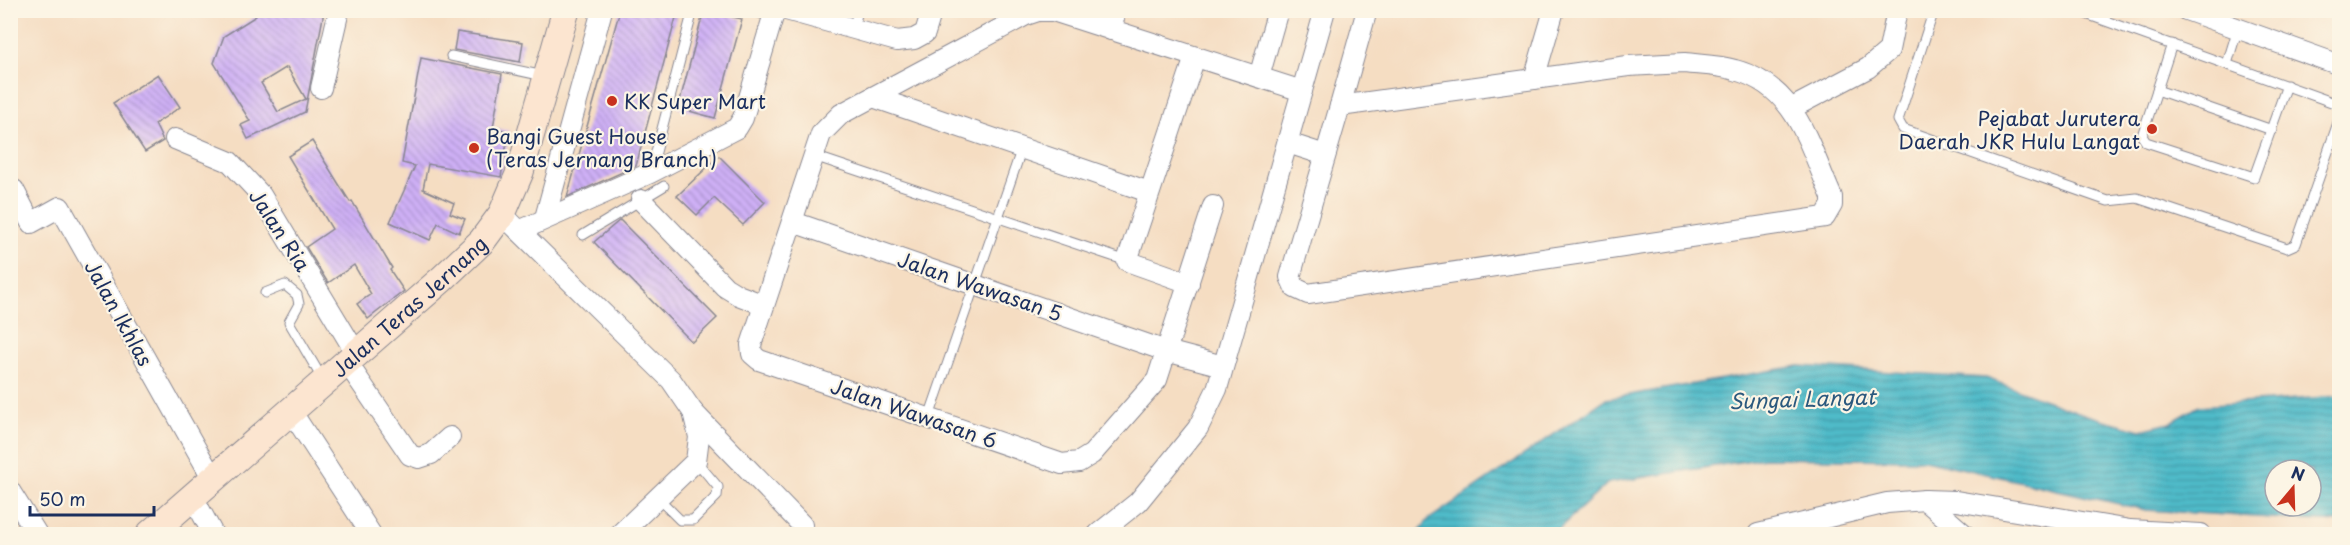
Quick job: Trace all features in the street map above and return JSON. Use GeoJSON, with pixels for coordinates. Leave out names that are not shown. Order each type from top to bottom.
{"type":"FeatureCollection","features":[{"type":"Feature","properties":{"kind":"main road","name":"Jalan Teras Jernang"},"geometry":{"type":"LineString","coordinates":[[150,534],[442,279],[482,241],[511,222],[520,172],[549,77],[566,10]]}},
{"type":"Feature","properties":{"kind":"street"},"geometry":{"type":"LineString","coordinates":[[321,88],[339,10]]}},
{"type":"Feature","properties":{"kind":"street"},"geometry":{"type":"LineString","coordinates":[[545,218],[602,10]]}},
{"type":"Feature","properties":{"kind":"street"},"geometry":{"type":"LineString","coordinates":[[511,222],[545,218],[657,179],[741,124],[778,13],[897,41],[914,39],[925,33],[932,10]]}},
{"type":"Feature","properties":{"kind":"street"},"geometry":{"type":"LineString","coordinates":[[641,200],[725,287],[738,295],[764,305],[814,156],[822,134],[828,127],[841,114],[1038,10],[1053,11],[1302,92]]}},
{"type":"Feature","properties":{"kind":"street"},"geometry":{"type":"LineString","coordinates":[[1111,30],[1116,10]]}},
{"type":"Feature","properties":{"kind":"street"},"geometry":{"type":"LineString","coordinates":[[1259,77],[1278,10]]}},
{"type":"Feature","properties":{"kind":"street"},"geometry":{"type":"LineString","coordinates":[[1098,534],[1138,502],[1198,428],[1217,389],[1325,10]]}},
{"type":"Feature","properties":{"kind":"street"},"geometry":{"type":"LineString","coordinates":[[1340,106],[1628,66],[1684,63],[1734,69],[1773,87],[1792,108],[1832,197],[1832,205],[1828,212],[1818,219],[1308,294],[1295,288],[1290,277],[1366,10]]}},
{"type":"Feature","properties":{"kind":"street"},"geometry":{"type":"LineString","coordinates":[[1534,79],[1554,10]]}},
{"type":"Feature","properties":{"kind":"street"},"geometry":{"type":"LineString","coordinates":[[1792,108],[1868,68],[1889,50],[1897,10]]}},
{"type":"Feature","properties":{"kind":"street"},"geometry":{"type":"LineString","coordinates":[[2186,10],[2340,65]]}},
{"type":"Feature","properties":{"kind":"street"},"geometry":{"type":"LineString","coordinates":[[1189,283],[1126,261],[1195,57]]}},
{"type":"Feature","properties":{"kind":"street"},"geometry":{"type":"LineString","coordinates":[[873,97],[1149,192]]}},
{"type":"Feature","properties":{"kind":"street","name":"Jalan Ria"},"geometry":{"type":"LineString","coordinates":[[175,139],[230,162],[261,195],[351,357],[410,454],[419,458],[431,454],[450,437]]}},
{"type":"Feature","properties":{"kind":"street"},"geometry":{"type":"LineString","coordinates":[[1288,143],[1325,155]]}},
{"type":"Feature","properties":{"kind":"street","name":"Jalan Ikhlas"},"geometry":{"type":"LineString","coordinates":[[14,190],[31,223],[60,207],[213,479]]}},
{"type":"Feature","properties":{"kind":"street"},"geometry":{"type":"LineString","coordinates":[[1166,351],[1213,206]]}},
{"type":"Feature","properties":{"kind":"street"},"geometry":{"type":"LineString","coordinates":[[511,222],[671,380],[693,412],[802,525],[803,534]]}},
{"type":"Feature","properties":{"kind":"street","name":"Jalan Wawasan 5"},"geometry":{"type":"LineString","coordinates":[[793,222],[1166,351],[1223,366]]}},
{"type":"Feature","properties":{"kind":"street","name":"Jalan Wawasan 6"},"geometry":{"type":"LineString","coordinates":[[764,305],[751,345],[752,354],[759,360],[1062,464],[1079,462],[1092,454],[1157,380],[1166,351]]}},
{"type":"Feature","properties":{"kind":"street"},"geometry":{"type":"LineString","coordinates":[[291,411],[371,534]]}},
{"type":"Feature","properties":{"kind":"street"},"geometry":{"type":"LineString","coordinates":[[620,534],[696,461],[699,437],[693,412]]}},
{"type":"Feature","properties":{"kind":"street"},"geometry":{"type":"LineString","coordinates":[[10,491],[35,534]]}},
{"type":"Feature","properties":{"kind":"street"},"geometry":{"type":"LineString","coordinates":[[193,497],[213,534]]}},
{"type":"Feature","properties":{"kind":"street"},"geometry":{"type":"LineString","coordinates":[[1758,534],[1887,503],[1925,500],[1956,501],[2130,530],[2201,534]]}},
{"type":"Feature","properties":{"kind":"street"},"geometry":{"type":"LineString","coordinates":[[1925,500],[1964,534]]}},
{"type":"Feature","properties":{"kind":"lane"},"geometry":{"type":"LineString","coordinates":[[583,236],[641,200],[657,179],[693,10]]}},
{"type":"Feature","properties":{"kind":"lane"},"geometry":{"type":"LineString","coordinates":[[750,10],[778,13]]}},
{"type":"Feature","properties":{"kind":"lane"},"geometry":{"type":"LineString","coordinates":[[853,31],[858,10]]}},
{"type":"Feature","properties":{"kind":"lane"},"geometry":{"type":"LineString","coordinates":[[1934,10],[1898,120],[1903,129],[2108,201],[2137,198],[2288,248],[2296,244],[2340,117]]}},
{"type":"Feature","properties":{"kind":"lane"},"geometry":{"type":"LineString","coordinates":[[2075,10],[2340,105]]}},
{"type":"Feature","properties":{"kind":"lane"},"geometry":{"type":"LineString","coordinates":[[2227,64],[2238,28]]}},
{"type":"Feature","properties":{"kind":"lane"},"geometry":{"type":"LineString","coordinates":[[2172,44],[2142,136],[2146,142],[2254,177],[2287,85]]}},
{"type":"Feature","properties":{"kind":"lane"},"geometry":{"type":"LineString","coordinates":[[451,56],[549,77]]}},
{"type":"Feature","properties":{"kind":"lane"},"geometry":{"type":"LineString","coordinates":[[2157,90],[2272,130]]}},
{"type":"Feature","properties":{"kind":"lane"},"geometry":{"type":"LineString","coordinates":[[929,417],[1022,148]]}},
{"type":"Feature","properties":{"kind":"lane"},"geometry":{"type":"LineString","coordinates":[[814,156],[1126,261]]}},
{"type":"Feature","properties":{"kind":"lane"},"geometry":{"type":"LineString","coordinates":[[265,293],[285,285],[297,295],[299,304],[289,322],[324,381]]}},
{"type":"Feature","properties":{"kind":"lane"},"geometry":{"type":"LineString","coordinates":[[658,498],[680,520],[693,520],[717,495],[718,487],[696,461]]}},
{"type":"Feature","properties":{"kind":"water","name":"Sungai Langat"},"geometry":{"type":"Polygon","coordinates":[[[1799,366],[1986,378],[2086,415],[2141,430],[2170,423],[2199,406],[2339,396],[2339,522],[2275,518],[2323,518],[2323,458],[2263,458],[2263,517],[2146,510],[1925,460],[1764,458],[1608,483],[1553,534],[1417,534],[1428,520],[1606,399],[1799,366]]]}},
{"type":"Feature","properties":{"kind":"building"},"geometry":{"type":"Polygon","coordinates":[[[257,10],[323,10],[305,112],[248,139],[241,125],[250,121],[214,63],[224,36],[256,16],[257,10]],[[287,67],[261,83],[278,112],[306,99],[287,67]]]}},
{"type":"Feature","properties":{"kind":"building"},"geometry":{"type":"Polygon","coordinates":[[[620,10],[678,10],[636,166],[567,197],[620,10]]]}},
{"type":"Feature","properties":{"kind":"building"},"geometry":{"type":"Polygon","coordinates":[[[704,10],[742,19],[715,118],[678,108],[704,10]]]}},
{"type":"Feature","properties":{"kind":"building"},"geometry":{"type":"Polygon","coordinates":[[[457,32],[523,42],[520,62],[454,50],[457,32]]]}},
{"type":"Feature","properties":{"kind":"building"},"geometry":{"type":"Polygon","coordinates":[[[421,58],[502,74],[493,128],[509,131],[501,177],[428,164],[423,189],[454,203],[450,213],[465,219],[459,233],[438,223],[430,240],[390,222],[415,166],[402,163],[421,58]]]}},
{"type":"Feature","properties":{"kind":"building"},"geometry":{"type":"Polygon","coordinates":[[[158,74],[180,107],[155,124],[163,141],[145,152],[113,103],[158,74]]]}},
{"type":"Feature","properties":{"kind":"building"},"geometry":{"type":"Polygon","coordinates":[[[312,141],[350,202],[352,201],[404,291],[368,319],[357,304],[371,294],[354,265],[328,283],[306,247],[332,229],[288,156],[312,141]]]}},
{"type":"Feature","properties":{"kind":"building"},"geometry":{"type":"Polygon","coordinates":[[[719,156],[765,202],[743,225],[714,198],[697,215],[677,196],[719,156]]]}},
{"type":"Feature","properties":{"kind":"building"},"geometry":{"type":"Polygon","coordinates":[[[620,220],[717,318],[692,342],[594,242],[620,220]]]}},
{"type":"Feature","properties":{"kind":"place","name":"KK Super Mart"},"geometry":{"type":"Point","coordinates":[612,101]}},
{"type":"Feature","properties":{"kind":"place","name":"Pejabat Jurutera Daerah JKR Hulu Langat"},"geometry":{"type":"Point","coordinates":[2152,129]}},
{"type":"Feature","properties":{"kind":"place","name":"Bangi Guest House (Teras Jernang Branch)"},"geometry":{"type":"Point","coordinates":[474,148]}}]}
